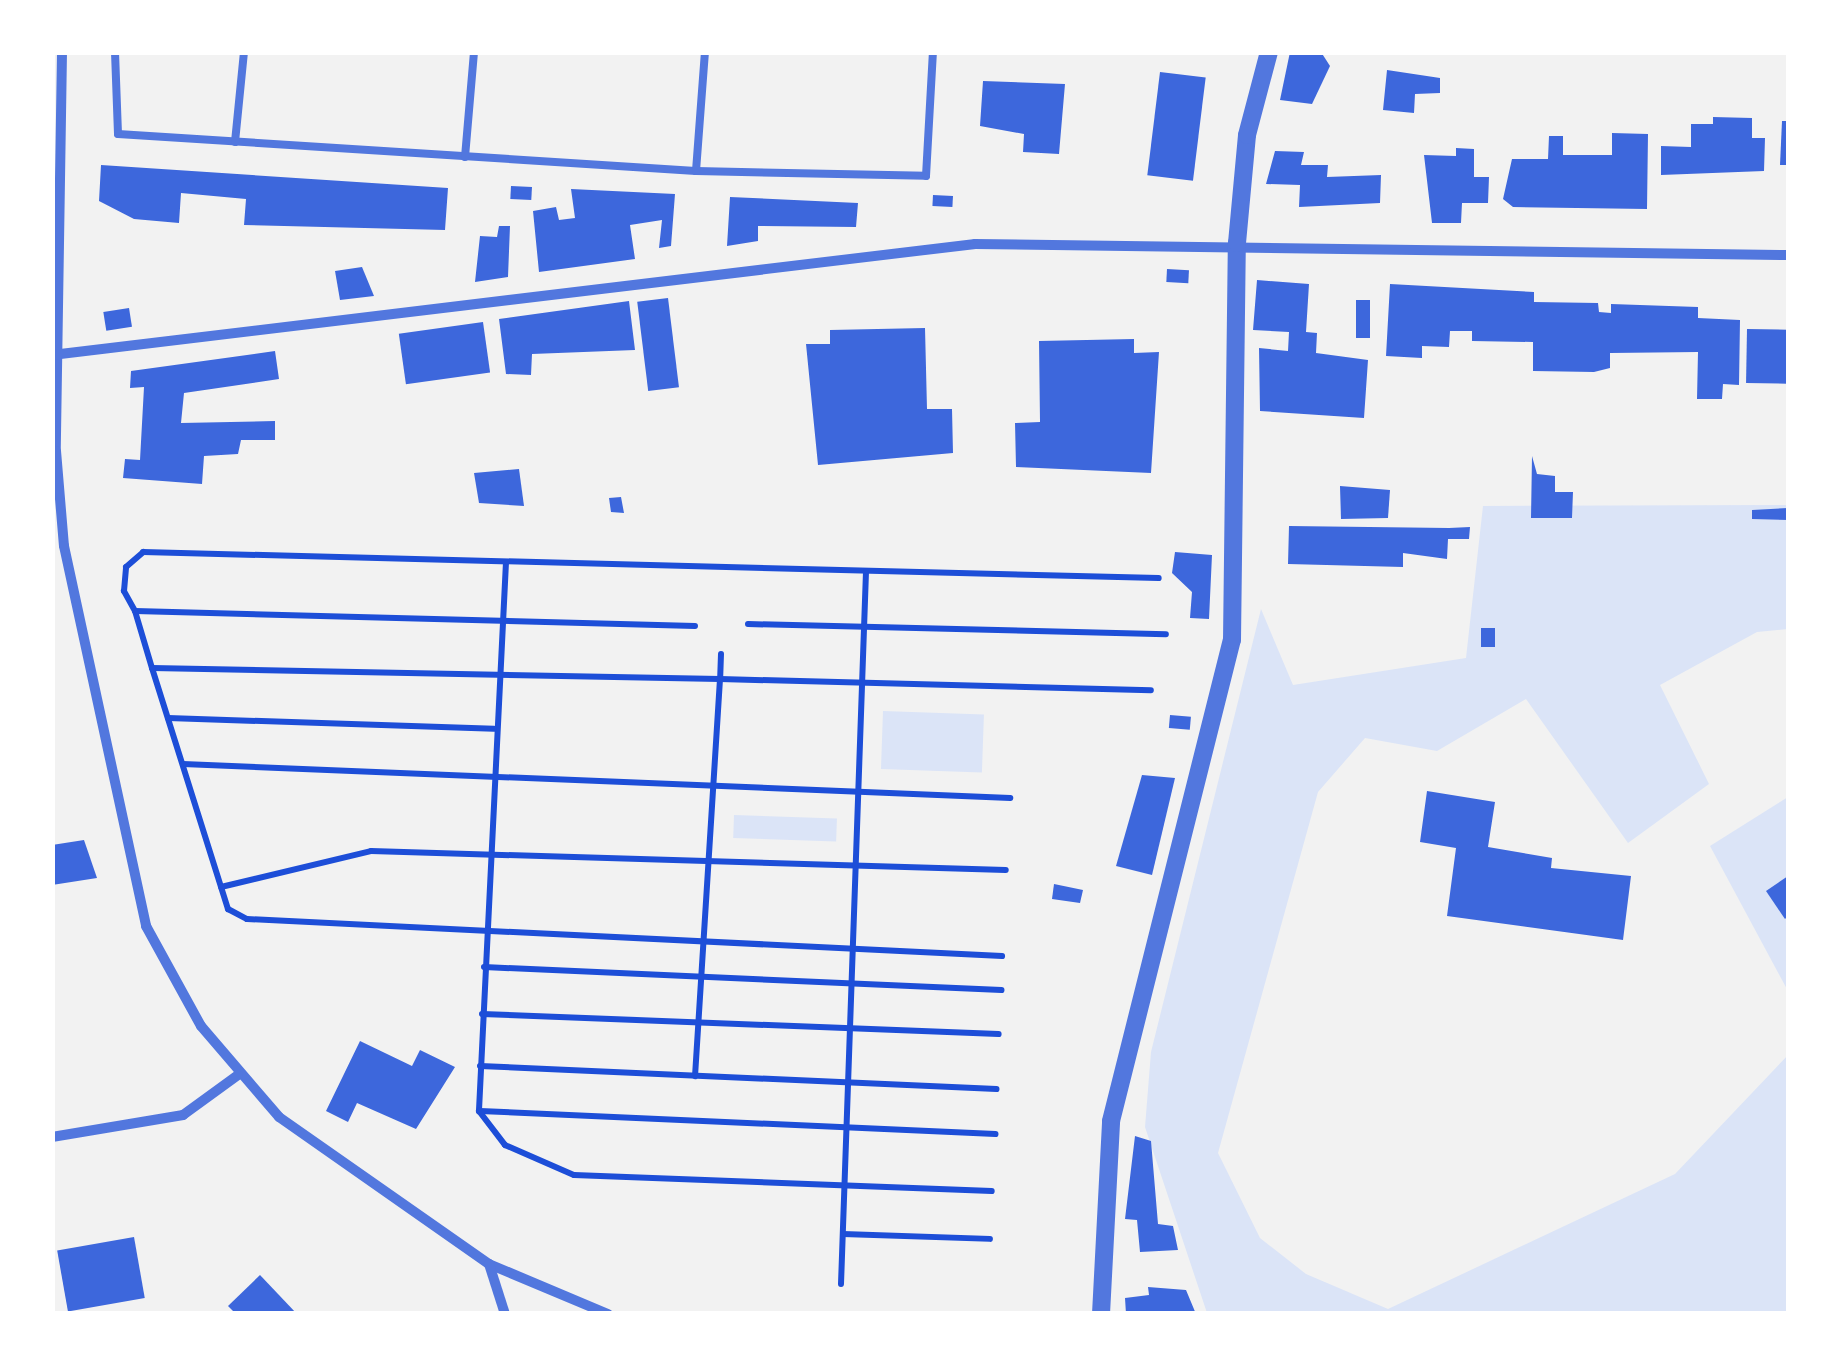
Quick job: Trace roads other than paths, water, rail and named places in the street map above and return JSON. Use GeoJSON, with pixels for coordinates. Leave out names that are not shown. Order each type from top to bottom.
{"type":"FeatureCollection","features":[{"type":"Feature","properties":{"kind":"street"},"geometry":{"type":"LineString","coordinates":[[62,52],[55,355],[64,546],[146,926],[170,978],[238,1075],[326,1154],[489,1264],[608,1314]]}},
{"type":"Feature","properties":{"kind":"street"},"geometry":{"type":"LineString","coordinates":[[1101,1314],[1111,1121],[1232,640],[1237,243],[1247,135],[1269,52]]}},
{"type":"Feature","properties":{"kind":"street"},"geometry":{"type":"LineString","coordinates":[[55,355],[956,245],[1237,243],[1788,255]]}},
{"type":"Feature","properties":{"kind":"street"},"geometry":{"type":"LineString","coordinates":[[52,1137],[183,1114],[238,1075]]}},
{"type":"Feature","properties":{"kind":"street"},"geometry":{"type":"LineString","coordinates":[[489,1264],[505,1314]]}},
{"type":"Feature","properties":{"kind":"lane"},"geometry":{"type":"LineString","coordinates":[[115,52],[118,134],[696,171],[926,176],[934,52]]}},
{"type":"Feature","properties":{"kind":"lane"},"geometry":{"type":"LineString","coordinates":[[235,142],[244,52]]}},
{"type":"Feature","properties":{"kind":"lane"},"geometry":{"type":"LineString","coordinates":[[466,156],[474,52]]}},
{"type":"Feature","properties":{"kind":"lane"},"geometry":{"type":"LineString","coordinates":[[696,171],[706,52]]}}]}
